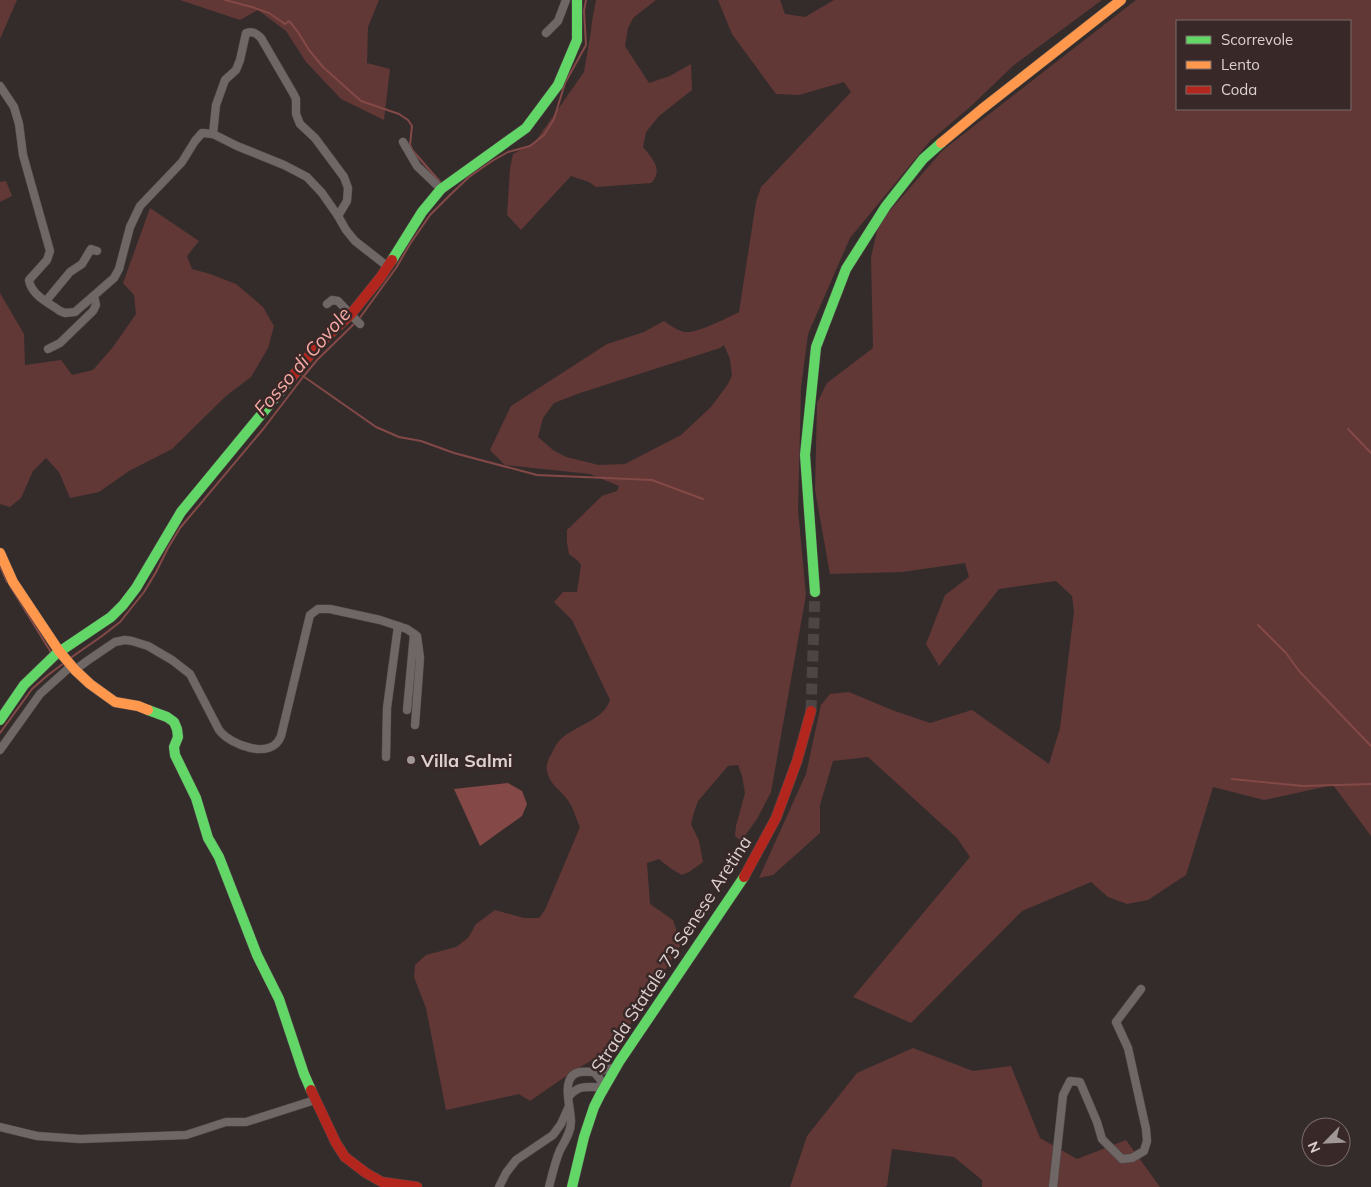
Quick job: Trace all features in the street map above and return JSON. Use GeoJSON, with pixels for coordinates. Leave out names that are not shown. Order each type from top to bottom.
{"type":"FeatureCollection","features":[{"type":"Feature","properties":{"kind":"street"},"geometry":{"type":"LineString","coordinates":[[546,33],[558,21],[566,0]]}},
{"type":"Feature","properties":{"kind":"street"},"geometry":{"type":"LineString","coordinates":[[0,750],[65,660],[123,605],[136,588],[181,512],[317,346],[355,319],[422,212],[441,189],[526,128],[553,91],[564,72],[577,40],[577,0]]}},
{"type":"Feature","properties":{"kind":"street"},"geometry":{"type":"LineString","coordinates":[[815,592],[805,455],[816,347],[846,269],[886,206],[923,159],[982,109],[1121,0]]}},
{"type":"Feature","properties":{"kind":"street"},"geometry":{"type":"LineString","coordinates":[[213,134],[216,105],[225,80],[236,70],[246,33],[256,33],[261,38],[296,99],[296,114],[300,124],[315,138],[344,177],[348,188],[347,201],[338,216]]}},
{"type":"Feature","properties":{"kind":"street"},"geometry":{"type":"LineString","coordinates":[[0,86],[14,107],[19,124],[23,154],[50,251],[47,260],[30,280],[30,285],[36,294],[60,311],[65,313],[75,312],[114,278],[119,269],[130,227],[140,206],[182,162],[202,133],[213,134],[307,177],[322,193],[355,241],[387,266]]}},
{"type":"Feature","properties":{"kind":"street"},"geometry":{"type":"LineString","coordinates":[[402,142],[417,166],[441,189]]}},
{"type":"Feature","properties":{"kind":"street"},"geometry":{"type":"LineString","coordinates":[[46,301],[70,272],[82,264],[91,249],[97,251]]}},
{"type":"Feature","properties":{"kind":"street"},"geometry":{"type":"LineString","coordinates":[[48,349],[60,343],[93,310],[96,305],[94,296]]}},
{"type":"Feature","properties":{"kind":"street"},"geometry":{"type":"LineString","coordinates":[[327,304],[332,300],[338,301],[355,319]]}},
{"type":"Feature","properties":{"kind":"street"},"geometry":{"type":"LineString","coordinates":[[0,553],[13,582],[65,660],[90,684],[115,702],[138,706],[167,717],[174,722],[178,736],[174,747],[175,755],[196,798],[208,838],[219,857],[258,955],[278,999],[304,1074],[336,1143],[345,1157],[366,1173],[382,1182],[417,1187]]}},
{"type":"Feature","properties":{"kind":"street"},"geometry":{"type":"LineString","coordinates":[[0,720],[24,685],[44,665],[65,660],[87,661],[115,642],[124,640],[148,646],[172,660],[190,674],[223,735],[230,740],[251,748],[264,749],[272,747],[279,742],[281,736],[310,615],[318,609],[330,609],[380,620],[407,629],[417,636],[420,658],[415,725]]}},
{"type":"Feature","properties":{"kind":"street"},"geometry":{"type":"LineString","coordinates":[[386,757],[387,708],[398,626]]}},
{"type":"Feature","properties":{"kind":"street"},"geometry":{"type":"LineString","coordinates":[[407,710],[414,634]]}},
{"type":"Feature","properties":{"kind":"street","name":"Strada Statale 73 Senese Aretina"},"geometry":{"type":"LineString","coordinates":[[572,1187],[579,1150],[595,1106],[604,1088],[616,1067],[745,876],[776,818],[797,761],[811,711]]}},
{"type":"Feature","properties":{"kind":"street"},"geometry":{"type":"LineString","coordinates":[[1053,1187],[1063,1095],[1070,1081],[1080,1082],[1102,1139],[1112,1150],[1122,1159],[1132,1158],[1144,1151],[1147,1141],[1146,1130],[1128,1048],[1116,1022],[1141,989]]}},
{"type":"Feature","properties":{"kind":"street"},"geometry":{"type":"LineString","coordinates":[[549,1187],[555,1164],[570,1129],[568,1087],[572,1076],[578,1072],[594,1072],[616,1067]]}},
{"type":"Feature","properties":{"kind":"street"},"geometry":{"type":"LineString","coordinates":[[569,1096],[580,1087],[604,1088],[594,1072]]}},
{"type":"Feature","properties":{"kind":"street"},"geometry":{"type":"LineString","coordinates":[[588,1087],[595,1106]]}},
{"type":"Feature","properties":{"kind":"street"},"geometry":{"type":"LineString","coordinates":[[0,1127],[37,1136],[80,1139],[186,1135],[226,1122],[246,1122],[315,1100]]}},
{"type":"Feature","properties":{"kind":"street"},"geometry":{"type":"LineString","coordinates":[[499,1187],[506,1173],[516,1160],[554,1135],[562,1124],[569,1106]]}},
{"type":"Feature","properties":{"kind":"shaded area"},"geometry":{"type":"Polygon","coordinates":[[[0,0],[17,0],[0,39],[0,0]]]}},
{"type":"Feature","properties":{"kind":"shaded area"},"geometry":{"type":"Polygon","coordinates":[[[180,0],[379,0],[368,27],[367,63],[390,69],[384,120],[341,99],[306,62],[286,31],[258,10],[240,20],[180,0]]]}},
{"type":"Feature","properties":{"kind":"shaded area"},"geometry":{"type":"Polygon","coordinates":[[[596,0],[656,0],[633,18],[628,28],[625,46],[649,83],[670,76],[691,64],[692,90],[659,116],[646,132],[643,147],[657,169],[655,178],[651,183],[596,187],[589,182],[571,176],[521,230],[507,215],[510,169],[513,154],[535,142],[584,72],[596,0]]]}},
{"type":"Feature","properties":{"kind":"shaded area"},"geometry":{"type":"Polygon","coordinates":[[[718,0],[780,0],[785,14],[805,17],[834,0],[1102,0],[1014,65],[971,106],[930,141],[850,238],[808,334],[801,388],[798,510],[806,595],[771,792],[757,819],[741,841],[735,836],[745,793],[738,765],[728,766],[698,801],[694,812],[691,824],[699,841],[703,862],[682,875],[659,859],[647,863],[650,904],[673,920],[681,945],[617,1045],[572,1072],[530,1101],[519,1094],[446,1110],[426,1008],[414,977],[415,965],[426,955],[456,947],[468,938],[476,924],[495,910],[524,918],[539,918],[545,910],[580,827],[571,805],[553,784],[549,776],[548,762],[555,746],[560,740],[595,718],[610,700],[572,620],[554,602],[563,592],[577,592],[581,565],[569,554],[567,530],[602,496],[617,491],[619,486],[590,474],[505,465],[490,450],[511,406],[607,344],[644,332],[664,321],[680,331],[691,332],[712,325],[739,312],[756,202],[761,187],[851,92],[844,82],[799,95],[776,94],[732,34],[718,0]],[[724,345],[720,348],[554,403],[543,418],[538,437],[553,450],[566,457],[599,465],[625,464],[681,435],[711,407],[732,376],[730,359],[724,345]]]}},
{"type":"Feature","properties":{"kind":"shaded area"},"geometry":{"type":"Polygon","coordinates":[[[1136,0],[1371,0],[1371,836],[1333,785],[1264,800],[1213,787],[1186,875],[1148,900],[1127,904],[1108,897],[1091,882],[1022,911],[911,1023],[853,997],[970,857],[957,838],[868,757],[833,761],[820,805],[820,833],[773,875],[759,878],[806,774],[821,705],[830,694],[849,692],[930,723],[972,710],[1049,764],[1060,728],[1074,611],[1072,596],[1056,581],[999,589],[939,666],[926,644],[945,595],[969,577],[965,563],[902,572],[830,574],[815,490],[817,403],[827,383],[873,348],[871,257],[879,223],[943,150],[1136,0]]]}},
{"type":"Feature","properties":{"kind":"shaded area"},"geometry":{"type":"Polygon","coordinates":[[[6,181],[12,196],[0,202],[0,182],[6,181]]]}},
{"type":"Feature","properties":{"kind":"shaded area"},"geometry":{"type":"Polygon","coordinates":[[[150,208],[199,241],[187,256],[192,269],[236,284],[263,307],[274,326],[268,348],[251,377],[226,396],[172,449],[129,471],[99,492],[70,498],[59,472],[46,458],[33,471],[21,498],[10,507],[0,504],[0,293],[24,334],[25,365],[61,360],[72,375],[93,370],[113,347],[136,314],[134,295],[123,283],[150,208]]]}},
{"type":"Feature","properties":{"kind":"shaded area"},"geometry":{"type":"Polygon","coordinates":[[[508,783],[522,791],[527,804],[522,816],[480,846],[454,789],[508,783]]]}},
{"type":"Feature","properties":{"kind":"shaded area"},"geometry":{"type":"Polygon","coordinates":[[[913,1048],[973,1071],[1011,1066],[1040,1138],[1077,1159],[1126,1140],[1160,1187],[982,1187],[982,1180],[954,1157],[892,1149],[887,1186],[790,1187],[807,1136],[857,1073],[913,1048]]]}},
{"type":"Feature","properties":{"kind":"waterway"},"geometry":{"type":"LineString","coordinates":[[225,0],[269,13],[285,24],[289,21],[323,67],[361,101],[399,114],[408,120],[412,126],[410,145],[413,151],[441,183]]}},
{"type":"Feature","properties":{"kind":"waterway","name":"Fosso di Covole"},"geometry":{"type":"LineString","coordinates":[[359,319],[396,268],[430,215],[450,195],[469,177],[492,161],[508,152],[530,146],[544,135],[554,119],[565,83],[586,45],[584,11],[586,0]]}},
{"type":"Feature","properties":{"kind":"waterway","name":"Fosso di Covole"},"geometry":{"type":"LineString","coordinates":[[69,659],[120,622],[144,592],[180,528],[264,428],[317,360],[356,322]]}},
{"type":"Feature","properties":{"kind":"waterway"},"geometry":{"type":"LineString","coordinates":[[303,376],[376,427],[399,437],[421,441],[454,453],[537,475],[652,480],[703,499]]}},
{"type":"Feature","properties":{"kind":"waterway"},"geometry":{"type":"LineString","coordinates":[[1348,429],[1371,453]]}},
{"type":"Feature","properties":{"kind":"waterway"},"geometry":{"type":"LineString","coordinates":[[0,566],[7,582]]}},
{"type":"Feature","properties":{"kind":"waterway"},"geometry":{"type":"LineString","coordinates":[[10,586],[52,654]]}},
{"type":"Feature","properties":{"kind":"waterway"},"geometry":{"type":"LineString","coordinates":[[1258,625],[1371,746]]}},
{"type":"Feature","properties":{"kind":"waterway","name":"Fosso di Covole"},"geometry":{"type":"LineString","coordinates":[[0,733],[32,689],[64,663]]}},
{"type":"Feature","properties":{"kind":"waterway"},"geometry":{"type":"LineString","coordinates":[[1232,779],[1303,786],[1371,784]]}},
{"type":"Feature","properties":{"kind":"tunnel"},"geometry":{"type":"LineString","coordinates":[[811,711],[815,592]]}},
{"type":"Feature","properties":{"kind":"traffic: fast"},"geometry":{"type":"LineString","coordinates":[[392,260],[422,212],[441,189],[526,128],[558,85],[577,40],[577,0]]}},
{"type":"Feature","properties":{"kind":"traffic: fast"},"geometry":{"type":"LineString","coordinates":[[815,592],[805,455],[816,347],[846,269],[886,206],[923,159],[941,143]]}},
{"type":"Feature","properties":{"kind":"traffic: fast"},"geometry":{"type":"LineString","coordinates":[[0,720],[24,685],[56,654],[111,617],[123,605],[136,588],[181,512],[288,382]]}},
{"type":"Feature","properties":{"kind":"traffic: fast"},"geometry":{"type":"LineString","coordinates":[[148,710],[167,717],[174,722],[178,737],[174,747],[175,755],[196,798],[208,838],[219,857],[257,955],[279,999],[311,1090]]}},
{"type":"Feature","properties":{"kind":"traffic: fast"},"geometry":{"type":"LineString","coordinates":[[572,1187],[584,1137],[600,1095],[619,1062],[744,877]]}},
{"type":"Feature","properties":{"kind":"traffic: slow"},"geometry":{"type":"LineString","coordinates":[[941,143],[1121,0]]}},
{"type":"Feature","properties":{"kind":"traffic: slow"},"geometry":{"type":"LineString","coordinates":[[0,553],[13,582],[59,651],[75,670],[90,684],[115,702],[138,706],[148,710]]}},
{"type":"Feature","properties":{"kind":"traffic: jam"},"geometry":{"type":"LineString","coordinates":[[288,382],[317,346],[351,314],[392,260]]}},
{"type":"Feature","properties":{"kind":"traffic: jam"},"geometry":{"type":"LineString","coordinates":[[744,877],[776,818],[797,761],[811,711]]}},
{"type":"Feature","properties":{"kind":"traffic: jam"},"geometry":{"type":"LineString","coordinates":[[311,1090],[336,1143],[345,1157],[366,1173],[382,1182],[417,1187]]}},
{"type":"Feature","properties":{"kind":"place","name":"Villa Salmi"},"geometry":{"type":"Point","coordinates":[411,760]}}]}
